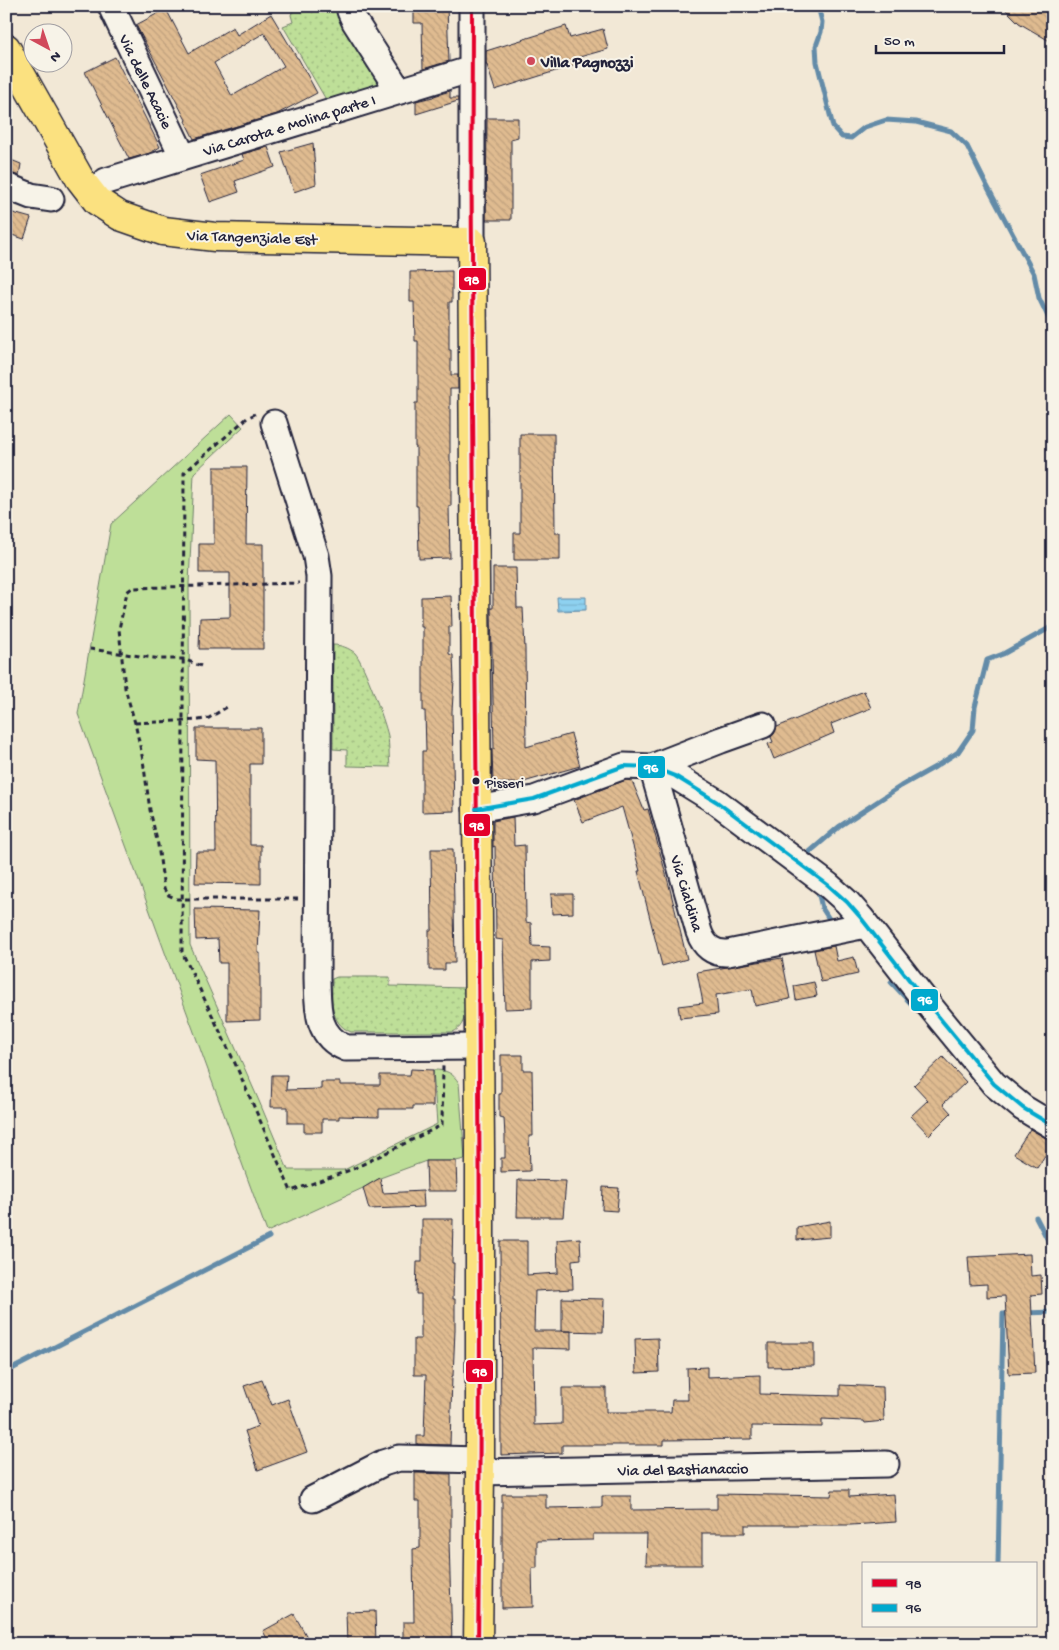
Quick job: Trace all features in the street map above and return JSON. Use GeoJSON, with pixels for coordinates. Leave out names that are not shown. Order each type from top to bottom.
{"type":"FeatureCollection","features":[{"type":"Feature","properties":{"kind":"main road","name":"Via Tangenziale Est"},"geometry":{"type":"LineString","coordinates":[[6,48],[80,180],[97,201],[120,216],[163,231],[215,237],[472,242]]}},
{"type":"Feature","properties":{"kind":"main road"},"geometry":{"type":"LineString","coordinates":[[472,242],[479,1047],[480,1466],[478,1644]]}},
{"type":"Feature","properties":{"kind":"street","name":"Via delle Acacie"},"geometry":{"type":"LineString","coordinates":[[111,6],[183,157]]}},
{"type":"Feature","properties":{"kind":"street"},"geometry":{"type":"LineString","coordinates":[[350,6],[355,22],[399,91]]}},
{"type":"Feature","properties":{"kind":"street"},"geometry":{"type":"LineString","coordinates":[[472,6],[472,242]]}},
{"type":"Feature","properties":{"kind":"street","name":"Via Carota e Molina parte I"},"geometry":{"type":"LineString","coordinates":[[106,181],[472,69]]}},
{"type":"Feature","properties":{"kind":"street"},"geometry":{"type":"LineString","coordinates":[[6,186],[31,196],[51,199]]}},
{"type":"Feature","properties":{"kind":"street"},"geometry":{"type":"LineString","coordinates":[[274,423],[316,556],[319,582],[318,1012],[320,1020],[326,1033],[338,1045],[346,1048],[479,1047]]}},
{"type":"Feature","properties":{"kind":"street"},"geometry":{"type":"LineString","coordinates":[[652,767],[763,725]]}},
{"type":"Feature","properties":{"kind":"street"},"geometry":{"type":"LineString","coordinates":[[476,809],[534,800],[624,766],[652,767],[675,776],[717,802],[828,885],[847,902],[994,1084],[1030,1112],[1053,1126]]}},
{"type":"Feature","properties":{"kind":"street","name":"Via Cialdina"},"geometry":{"type":"LineString","coordinates":[[652,767],[699,932],[705,945],[710,949],[716,952],[728,953],[866,925]]}},
{"type":"Feature","properties":{"kind":"street","name":"Via del Bastianaccio"},"geometry":{"type":"LineString","coordinates":[[313,1499],[383,1463],[399,1458],[480,1466],[886,1464]]}},
{"type":"Feature","properties":{"kind":"path"},"geometry":{"type":"LineString","coordinates":[[274,423],[262,412],[247,418],[184,473],[182,952],[234,1061],[291,1191],[353,1169],[442,1124],[444,1048]]}},
{"type":"Feature","properties":{"kind":"path"},"geometry":{"type":"LineString","coordinates":[[318,899],[183,898],[168,895],[164,889],[143,760],[125,688],[119,629],[127,592],[130,589],[319,582]]}},
{"type":"Feature","properties":{"kind":"path"},"geometry":{"type":"LineString","coordinates":[[90,649],[161,659],[183,659],[204,667]]}},
{"type":"Feature","properties":{"kind":"path"},"geometry":{"type":"LineString","coordinates":[[135,723],[183,722],[209,718],[227,707]]}},
{"type":"Feature","properties":{"kind":"green space"},"geometry":{"type":"Polygon","coordinates":[[[294,6],[341,6],[386,86],[328,103],[283,26],[293,22],[291,15],[294,6]]]}},
{"type":"Feature","properties":{"kind":"green space"},"geometry":{"type":"Polygon","coordinates":[[[231,414],[243,427],[194,473],[189,584],[190,945],[288,1170],[344,1170],[437,1124],[433,1070],[448,1072],[459,1083],[465,1159],[456,1161],[426,1161],[380,1178],[363,1188],[267,1232],[78,714],[111,524],[231,414]]]}},
{"type":"Feature","properties":{"kind":"green space"},"geometry":{"type":"Polygon","coordinates":[[[333,645],[345,647],[355,653],[364,668],[388,736],[390,767],[347,766],[347,750],[333,749],[333,645]]]}},
{"type":"Feature","properties":{"kind":"green space"},"geometry":{"type":"Polygon","coordinates":[[[337,977],[390,977],[390,986],[466,988],[464,1019],[458,1029],[453,1032],[351,1032],[339,1023],[333,1010],[332,979],[337,977]]]}},
{"type":"Feature","properties":{"kind":"water"},"geometry":{"type":"Polygon","coordinates":[[[557,597],[586,597],[586,610],[558,611],[557,597]]]}},
{"type":"Feature","properties":{"kind":"building"},"geometry":{"type":"Polygon","coordinates":[[[414,6],[447,6],[449,61],[423,69],[422,23],[414,23],[414,6]]]}},
{"type":"Feature","properties":{"kind":"building"},"geometry":{"type":"Polygon","coordinates":[[[1002,6],[1045,6],[1053,12],[1053,43],[1019,23],[1002,6]]]}},
{"type":"Feature","properties":{"kind":"building"},"geometry":{"type":"Polygon","coordinates":[[[166,9],[189,53],[233,27],[237,35],[271,14],[317,93],[277,114],[194,139],[136,25],[166,9]],[[264,33],[214,63],[232,96],[284,66],[264,33]]]}},
{"type":"Feature","properties":{"kind":"building","name":"Villa Pagnozzi"},"geometry":{"type":"Polygon","coordinates":[[[566,26],[570,38],[603,29],[608,49],[576,58],[578,64],[495,90],[486,62],[486,51],[566,26]]]}},
{"type":"Feature","properties":{"kind":"building"},"geometry":{"type":"Polygon","coordinates":[[[115,57],[160,147],[150,153],[129,159],[85,72],[115,57]]]}},
{"type":"Feature","properties":{"kind":"building"},"geometry":{"type":"Polygon","coordinates":[[[450,91],[450,98],[458,98],[458,101],[416,114],[416,101],[450,91]]]}},
{"type":"Feature","properties":{"kind":"building"},"geometry":{"type":"Polygon","coordinates":[[[487,118],[518,118],[518,137],[511,139],[511,220],[486,220],[487,118]]]}},
{"type":"Feature","properties":{"kind":"building"},"geometry":{"type":"Polygon","coordinates":[[[313,143],[316,184],[294,192],[281,152],[313,143]]]}},
{"type":"Feature","properties":{"kind":"building"},"geometry":{"type":"Polygon","coordinates":[[[268,147],[275,167],[235,181],[239,192],[210,202],[200,175],[244,160],[242,154],[268,147]]]}},
{"type":"Feature","properties":{"kind":"building"},"geometry":{"type":"Polygon","coordinates":[[[6,158],[21,164],[19,176],[6,172],[6,158]]]}},
{"type":"Feature","properties":{"kind":"building"},"geometry":{"type":"Polygon","coordinates":[[[6,211],[31,218],[24,239],[6,233],[6,211]]]}},
{"type":"Feature","properties":{"kind":"building"},"geometry":{"type":"Polygon","coordinates":[[[452,271],[452,302],[449,302],[449,350],[451,350],[451,375],[458,375],[458,389],[450,389],[450,558],[419,559],[415,447],[415,403],[418,403],[418,341],[415,341],[414,302],[410,302],[410,272],[452,271]]]}},
{"type":"Feature","properties":{"kind":"building"},"geometry":{"type":"Polygon","coordinates":[[[520,434],[554,434],[555,533],[560,533],[560,560],[514,560],[514,533],[520,533],[520,434]]]}},
{"type":"Feature","properties":{"kind":"building"},"geometry":{"type":"Polygon","coordinates":[[[214,467],[247,467],[246,544],[263,544],[263,649],[199,649],[200,618],[230,617],[230,573],[199,573],[199,544],[214,544],[214,467]]]}},
{"type":"Feature","properties":{"kind":"building"},"geometry":{"type":"Polygon","coordinates":[[[493,568],[516,568],[517,608],[523,608],[526,747],[571,734],[580,766],[520,783],[493,783],[491,608],[493,608],[493,568]]]}},
{"type":"Feature","properties":{"kind":"building"},"geometry":{"type":"Polygon","coordinates":[[[451,596],[452,627],[449,627],[449,654],[453,655],[454,680],[452,711],[454,811],[422,812],[422,751],[426,751],[425,711],[423,711],[421,597],[451,596]]]}},
{"type":"Feature","properties":{"kind":"building"},"geometry":{"type":"Polygon","coordinates":[[[864,691],[871,708],[831,724],[834,733],[774,759],[768,744],[773,742],[771,737],[777,727],[864,691]]]}},
{"type":"Feature","properties":{"kind":"building"},"geometry":{"type":"Polygon","coordinates":[[[196,728],[261,728],[261,764],[250,764],[250,845],[261,845],[261,884],[195,883],[196,852],[216,852],[215,760],[196,759],[196,728]]]}},
{"type":"Feature","properties":{"kind":"building"},"geometry":{"type":"Polygon","coordinates":[[[626,780],[632,781],[644,810],[648,809],[687,959],[662,966],[638,871],[640,871],[622,807],[583,822],[574,800],[626,780]]]}},
{"type":"Feature","properties":{"kind":"building"},"geometry":{"type":"Polygon","coordinates":[[[513,817],[514,846],[525,845],[526,922],[531,923],[532,946],[550,947],[550,961],[532,962],[532,1008],[505,1009],[503,940],[496,939],[493,821],[513,817]]]}},
{"type":"Feature","properties":{"kind":"building"},"geometry":{"type":"Polygon","coordinates":[[[431,849],[453,849],[455,963],[445,963],[445,970],[429,970],[429,930],[432,930],[431,849]]]}},
{"type":"Feature","properties":{"kind":"building"},"geometry":{"type":"Polygon","coordinates":[[[551,894],[573,894],[573,913],[552,914],[551,894]]]}},
{"type":"Feature","properties":{"kind":"building"},"geometry":{"type":"Polygon","coordinates":[[[195,909],[260,910],[258,953],[260,953],[260,1020],[227,1021],[227,963],[219,963],[218,939],[196,940],[195,909]]]}},
{"type":"Feature","properties":{"kind":"building"},"geometry":{"type":"Polygon","coordinates":[[[834,946],[837,961],[854,957],[858,974],[821,982],[814,950],[834,946]]]}},
{"type":"Feature","properties":{"kind":"building"},"geometry":{"type":"Polygon","coordinates":[[[782,958],[790,999],[755,1006],[752,989],[716,995],[718,1014],[680,1018],[678,1006],[703,1003],[697,972],[782,958]]]}},
{"type":"Feature","properties":{"kind":"building"},"geometry":{"type":"Polygon","coordinates":[[[814,982],[817,996],[796,1000],[794,986],[814,982]]]}},
{"type":"Feature","properties":{"kind":"building"},"geometry":{"type":"Polygon","coordinates":[[[501,1055],[523,1055],[523,1070],[532,1070],[533,1136],[529,1136],[530,1171],[501,1172],[501,1158],[505,1158],[505,1137],[504,1118],[499,1117],[501,1055]]]}},
{"type":"Feature","properties":{"kind":"building"},"geometry":{"type":"Polygon","coordinates":[[[943,1057],[966,1082],[943,1104],[951,1113],[929,1135],[911,1116],[928,1100],[914,1085],[943,1057]]]}},
{"type":"Feature","properties":{"kind":"building"},"geometry":{"type":"Polygon","coordinates":[[[411,1069],[433,1070],[433,1106],[413,1106],[413,1109],[379,1109],[379,1117],[339,1116],[339,1119],[322,1119],[322,1132],[304,1132],[304,1123],[288,1123],[288,1107],[271,1107],[272,1075],[287,1075],[286,1090],[321,1089],[321,1082],[340,1082],[340,1085],[380,1085],[380,1075],[410,1075],[411,1069]]]}},
{"type":"Feature","properties":{"kind":"building"},"geometry":{"type":"Polygon","coordinates":[[[1030,1129],[1053,1140],[1037,1168],[1014,1154],[1030,1129]]]}},
{"type":"Feature","properties":{"kind":"building"},"geometry":{"type":"Polygon","coordinates":[[[426,1161],[456,1161],[457,1191],[427,1191],[426,1161]]]}},
{"type":"Feature","properties":{"kind":"building"},"geometry":{"type":"Polygon","coordinates":[[[380,1178],[383,1193],[423,1191],[424,1207],[369,1209],[363,1188],[380,1178]]]}},
{"type":"Feature","properties":{"kind":"building"},"geometry":{"type":"Polygon","coordinates":[[[518,1180],[566,1181],[563,1217],[517,1217],[518,1180]]]}},
{"type":"Feature","properties":{"kind":"building"},"geometry":{"type":"Polygon","coordinates":[[[603,1187],[619,1188],[617,1211],[602,1210],[603,1187]]]}},
{"type":"Feature","properties":{"kind":"building"},"geometry":{"type":"Polygon","coordinates":[[[422,1219],[453,1219],[452,1263],[454,1263],[453,1299],[455,1299],[455,1330],[450,1445],[417,1444],[417,1436],[424,1436],[426,1375],[414,1375],[414,1339],[421,1339],[421,1294],[416,1294],[417,1262],[422,1262],[422,1219]]]}},
{"type":"Feature","properties":{"kind":"building"},"geometry":{"type":"Polygon","coordinates":[[[830,1221],[830,1237],[797,1240],[797,1227],[830,1221]]]}},
{"type":"Feature","properties":{"kind":"building"},"geometry":{"type":"Polygon","coordinates":[[[580,1238],[581,1259],[572,1260],[573,1289],[535,1291],[534,1331],[571,1331],[571,1349],[533,1348],[534,1425],[562,1424],[562,1388],[606,1388],[606,1412],[671,1412],[672,1400],[688,1400],[687,1368],[707,1367],[707,1377],[760,1375],[760,1394],[840,1396],[840,1385],[883,1387],[884,1421],[865,1423],[864,1421],[822,1419],[822,1427],[752,1426],[752,1439],[664,1440],[664,1445],[562,1445],[562,1453],[501,1455],[500,1241],[527,1241],[527,1275],[558,1273],[557,1240],[580,1238]]]}},
{"type":"Feature","properties":{"kind":"building"},"geometry":{"type":"Polygon","coordinates":[[[1030,1254],[1031,1276],[1041,1275],[1042,1294],[1031,1295],[1035,1373],[1009,1374],[1005,1296],[987,1297],[987,1284],[970,1285],[968,1257],[1030,1254]]]}},
{"type":"Feature","properties":{"kind":"building"},"geometry":{"type":"Polygon","coordinates":[[[562,1298],[604,1299],[603,1332],[562,1331],[562,1298]]]}},
{"type":"Feature","properties":{"kind":"building"},"geometry":{"type":"Polygon","coordinates":[[[658,1338],[659,1372],[636,1373],[635,1339],[658,1338]]]}},
{"type":"Feature","properties":{"kind":"building"},"geometry":{"type":"Polygon","coordinates":[[[768,1343],[814,1343],[814,1366],[768,1367],[768,1343]]]}},
{"type":"Feature","properties":{"kind":"building"},"geometry":{"type":"Polygon","coordinates":[[[262,1380],[272,1405],[288,1399],[307,1452],[258,1470],[245,1431],[258,1426],[244,1386],[262,1380]]]}},
{"type":"Feature","properties":{"kind":"building"},"geometry":{"type":"Polygon","coordinates":[[[415,1473],[451,1474],[451,1541],[449,1541],[452,1644],[403,1644],[403,1622],[414,1622],[413,1549],[420,1548],[420,1501],[415,1501],[415,1473]]]}},
{"type":"Feature","properties":{"kind":"building"},"geometry":{"type":"Polygon","coordinates":[[[832,1490],[849,1490],[849,1497],[894,1494],[896,1522],[851,1525],[745,1525],[745,1533],[702,1533],[702,1565],[646,1565],[647,1534],[593,1534],[593,1540],[537,1541],[537,1568],[532,1568],[533,1607],[502,1608],[502,1494],[546,1494],[546,1508],[602,1507],[602,1496],[631,1496],[631,1510],[717,1509],[717,1494],[831,1496],[832,1490]]]}},
{"type":"Feature","properties":{"kind":"building"},"geometry":{"type":"Polygon","coordinates":[[[375,1611],[376,1644],[347,1644],[346,1612],[375,1611]]]}},
{"type":"Feature","properties":{"kind":"building"},"geometry":{"type":"Polygon","coordinates":[[[294,1614],[311,1644],[270,1644],[263,1631],[294,1614]]]}},
{"type":"Feature","properties":{"kind":"waterway"},"geometry":{"type":"LineString","coordinates":[[818,6],[822,22],[816,46],[817,62],[833,127],[842,137],[851,138],[865,127],[886,120],[916,122],[951,131],[967,146],[1034,274],[1039,298],[1053,327]]}},
{"type":"Feature","properties":{"kind":"waterway"},"geometry":{"type":"LineString","coordinates":[[807,858],[806,855],[840,826],[958,752],[973,730],[975,707],[987,660],[1003,654],[1053,626]]}},
{"type":"Feature","properties":{"kind":"waterway"},"geometry":{"type":"LineString","coordinates":[[817,887],[822,908],[833,925]]}},
{"type":"Feature","properties":{"kind":"waterway"},"geometry":{"type":"LineString","coordinates":[[891,982],[920,1013]]}},
{"type":"Feature","properties":{"kind":"waterway"},"geometry":{"type":"LineString","coordinates":[[1036,1217],[1053,1250]]}},
{"type":"Feature","properties":{"kind":"waterway"},"geometry":{"type":"LineString","coordinates":[[6,1372],[269,1237]]}},
{"type":"Feature","properties":{"kind":"waterway"},"geometry":{"type":"LineString","coordinates":[[1026,1313],[1053,1312]]}},
{"type":"Feature","properties":{"kind":"waterway"},"geometry":{"type":"LineString","coordinates":[[998,1562],[1003,1314],[1013,1314]]}},
{"type":"Feature","properties":{"kind":"transit line","name":"98"},"geometry":{"type":"LineString","coordinates":[[472,6],[480,1294],[478,1644]]}},
{"type":"Feature","properties":{"kind":"transit line","name":"96"},"geometry":{"type":"LineString","coordinates":[[476,809],[534,799],[624,766],[652,767],[675,776],[717,802],[828,885],[847,902],[994,1084],[1023,1108],[1053,1126]]}},
{"type":"Feature","properties":{"kind":"place","name":"Villa Pagnozzi"},"geometry":{"type":"Point","coordinates":[531,61]}},
{"type":"Feature","properties":{"kind":"place","name":"Pisseri"},"geometry":{"type":"Point","coordinates":[476,781]}}]}
